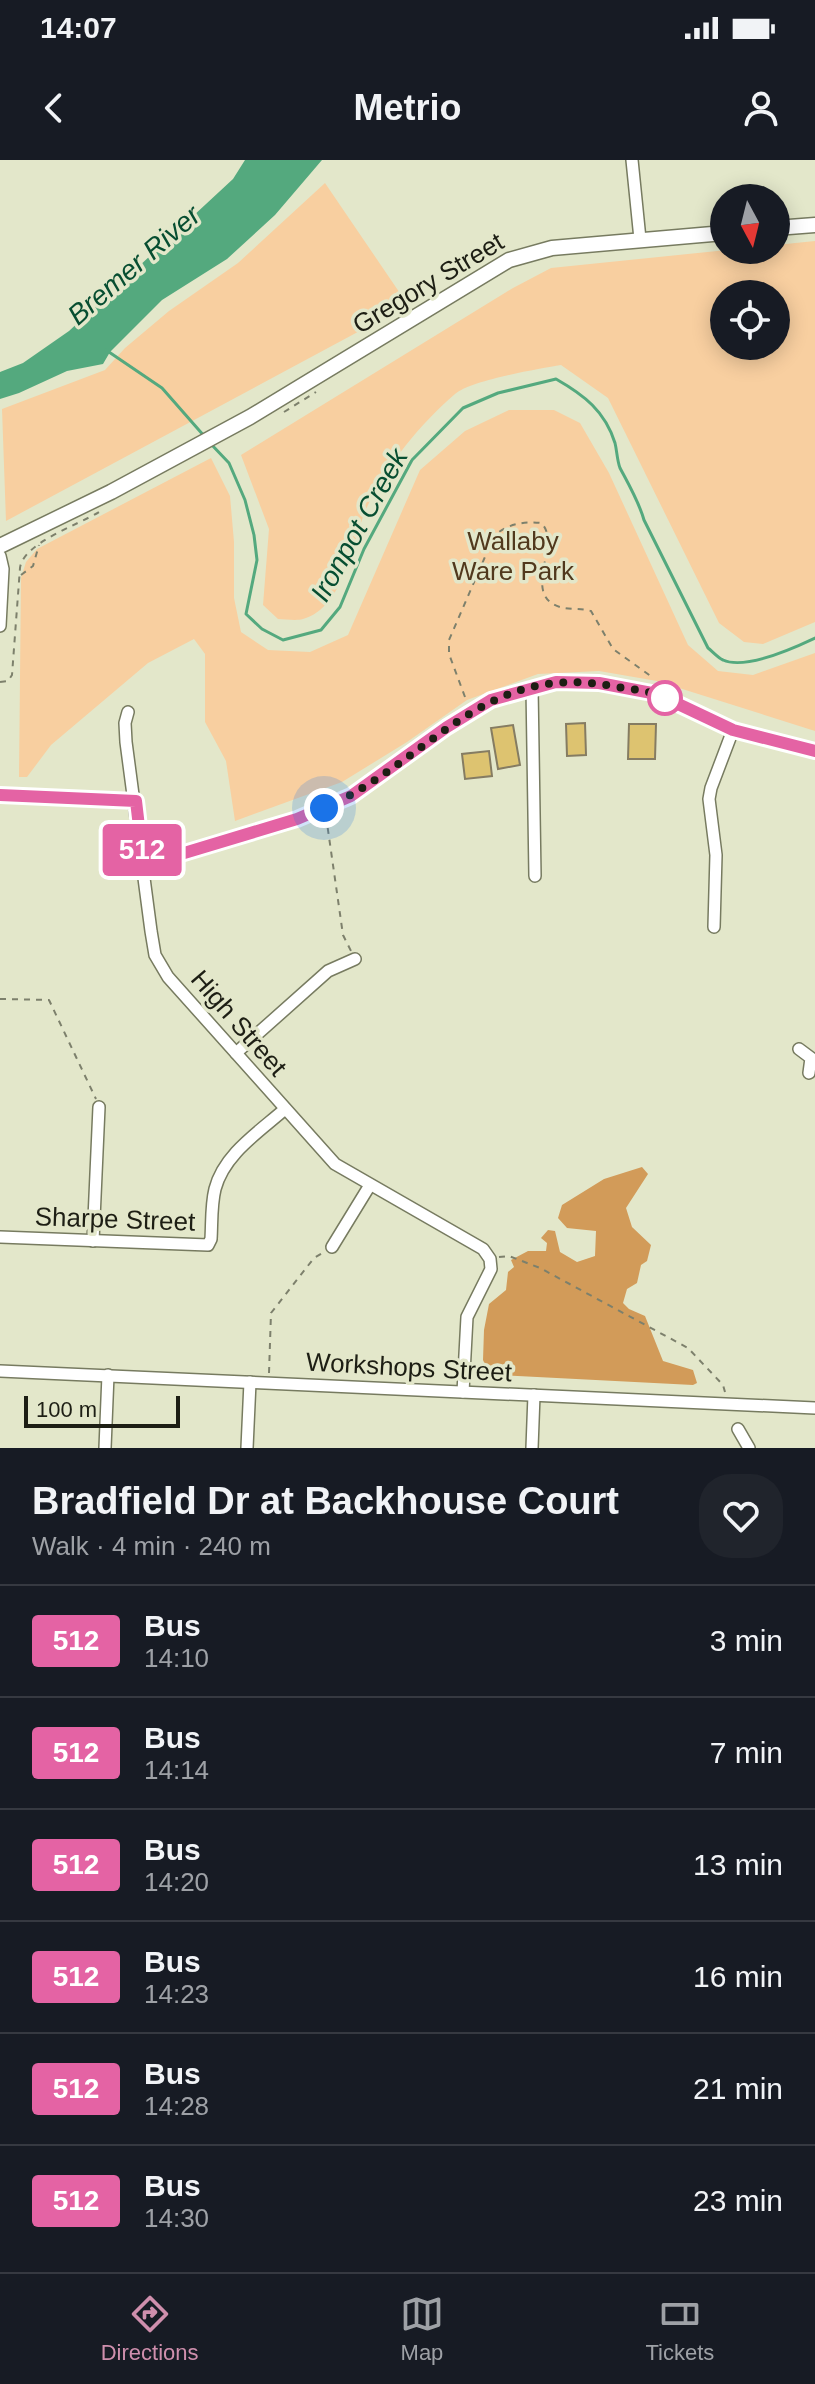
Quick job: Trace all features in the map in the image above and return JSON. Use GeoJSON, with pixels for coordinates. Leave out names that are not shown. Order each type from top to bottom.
{"type":"FeatureCollection","features":[{"type":"Feature","properties":{"kind":"main road"},"geometry":{"type":"LineString","coordinates":[[790,227],[815,225]]}},
{"type":"Feature","properties":{"kind":"main road","name":"Gregory Street"},"geometry":{"type":"LineString","coordinates":[[0,546],[182,455],[250,417],[509,260],[552,248],[710,234]]}},
{"type":"Feature","properties":{"kind":"street"},"geometry":{"type":"LineString","coordinates":[[632,160],[640,239]]}},
{"type":"Feature","properties":{"kind":"street"},"geometry":{"type":"LineString","coordinates":[[0,556],[3,569],[0,626]]}},
{"type":"Feature","properties":{"kind":"street"},"geometry":{"type":"LineString","coordinates":[[143,861],[171,857],[324,808],[351,796],[447,727],[491,700],[556,682],[599,683],[657,694],[733,730],[815,751]]}},
{"type":"Feature","properties":{"kind":"street"},"geometry":{"type":"LineString","coordinates":[[532,687],[535,876]]}},
{"type":"Feature","properties":{"kind":"street","name":"High Street"},"geometry":{"type":"LineString","coordinates":[[128,712],[125,733],[155,955],[168,977],[335,1164],[483,1249],[490,1259]]}},
{"type":"Feature","properties":{"kind":"street"},"geometry":{"type":"LineString","coordinates":[[714,927],[716,855],[709,799],[733,730]]}},
{"type":"Feature","properties":{"kind":"street"},"geometry":{"type":"LineString","coordinates":[[0,795],[136,801]]}},
{"type":"Feature","properties":{"kind":"street"},"geometry":{"type":"LineString","coordinates":[[236,1053],[328,971],[355,959]]}},
{"type":"Feature","properties":{"kind":"street"},"geometry":{"type":"LineString","coordinates":[[799,1049],[813,1057],[809,1073]]}},
{"type":"Feature","properties":{"kind":"street"},"geometry":{"type":"LineString","coordinates":[[93,1241],[99,1107]]}},
{"type":"Feature","properties":{"kind":"street","name":"Sharpe Street"},"geometry":{"type":"LineString","coordinates":[[0,1237],[208,1245],[214,1193],[220,1174],[232,1156],[285,1109]]}},
{"type":"Feature","properties":{"kind":"street"},"geometry":{"type":"LineString","coordinates":[[332,1247],[370,1185]]}},
{"type":"Feature","properties":{"kind":"street"},"geometry":{"type":"LineString","coordinates":[[463,1392],[467,1317],[491,1269],[490,1259]]}},
{"type":"Feature","properties":{"kind":"street","name":"Workshops Street"},"geometry":{"type":"LineString","coordinates":[[0,1371],[815,1408]]}},
{"type":"Feature","properties":{"kind":"street"},"geometry":{"type":"LineString","coordinates":[[105,1448],[108,1375]]}},
{"type":"Feature","properties":{"kind":"street"},"geometry":{"type":"LineString","coordinates":[[247,1448],[250,1382]]}},
{"type":"Feature","properties":{"kind":"street"},"geometry":{"type":"LineString","coordinates":[[532,1448],[534,1395]]}},
{"type":"Feature","properties":{"kind":"street"},"geometry":{"type":"LineString","coordinates":[[738,1429],[749,1448]]}},
{"type":"Feature","properties":{"kind":"path"},"geometry":{"type":"LineString","coordinates":[[280,413],[294,408],[315,393]]}},
{"type":"Feature","properties":{"kind":"path"},"geometry":{"type":"LineString","coordinates":[[0,682],[8,681],[11,677],[23,556],[39,544],[106,509]]}},
{"type":"Feature","properties":{"kind":"path"},"geometry":{"type":"LineString","coordinates":[[465,697],[449,654],[449,640],[494,536],[522,522],[541,523],[546,528],[548,542],[541,575],[543,589],[551,602],[561,608],[591,611],[613,649],[652,677]]}},
{"type":"Feature","properties":{"kind":"path"},"geometry":{"type":"LineString","coordinates":[[19,575],[29,570],[36,561],[39,544]]}},
{"type":"Feature","properties":{"kind":"path"},"geometry":{"type":"LineString","coordinates":[[324,808],[343,935],[355,959]]}},
{"type":"Feature","properties":{"kind":"path"},"geometry":{"type":"LineString","coordinates":[[0,999],[49,1000],[99,1107]]}},
{"type":"Feature","properties":{"kind":"path"},"geometry":{"type":"LineString","coordinates":[[268,1382],[271,1313],[314,1258],[332,1247]]}},
{"type":"Feature","properties":{"kind":"path"},"geometry":{"type":"LineString","coordinates":[[490,1259],[509,1256],[540,1268],[688,1348],[723,1385],[728,1404]]}},
{"type":"Feature","properties":{"kind":"green space"},"geometry":{"type":"Polygon","coordinates":[[[325,183],[408,305],[6,521],[2,409],[105,370],[125,348],[169,311],[238,263],[325,183]]]}},
{"type":"Feature","properties":{"kind":"green space"},"geometry":{"type":"Polygon","coordinates":[[[815,241],[815,622],[763,644],[744,642],[719,623],[608,398],[561,365],[490,380],[455,394],[417,432],[385,475],[368,505],[346,570],[329,601],[303,619],[278,619],[263,605],[269,529],[241,455],[513,288],[551,268],[710,252],[710,264],[790,264],[790,244],[815,241]]]}},
{"type":"Feature","properties":{"kind":"green space","name":"Wallaby Ware Park"},"geometry":{"type":"Polygon","coordinates":[[[509,410],[554,410],[580,423],[609,473],[688,645],[718,671],[753,675],[815,653],[815,731],[657,681],[599,671],[538,674],[467,700],[342,782],[235,821],[226,761],[205,722],[205,654],[194,639],[148,663],[51,745],[27,777],[19,777],[21,578],[26,562],[37,549],[211,458],[230,496],[234,598],[241,632],[268,650],[310,652],[348,635],[420,470],[465,431],[509,410]]]}},
{"type":"Feature","properties":{"kind":"shaded area","name":"Bremer River"},"geometry":{"type":"Polygon","coordinates":[[[245,160],[322,160],[275,215],[227,259],[162,300],[110,352],[103,364],[67,371],[0,399],[0,372],[23,363],[69,331],[233,179],[245,160]]]}},
{"type":"Feature","properties":{"kind":"shaded area"},"geometry":{"type":"Polygon","coordinates":[[[642,1167],[648,1174],[626,1208],[632,1227],[651,1245],[647,1261],[641,1265],[637,1283],[627,1289],[623,1303],[645,1316],[663,1361],[693,1370],[697,1383],[496,1375],[488,1371],[483,1360],[489,1304],[506,1290],[508,1272],[514,1267],[511,1260],[528,1251],[546,1251],[547,1243],[541,1238],[548,1230],[555,1231],[560,1252],[577,1262],[595,1256],[596,1231],[567,1228],[558,1218],[562,1205],[604,1179],[642,1167]]]}},
{"type":"Feature","properties":{"kind":"building"},"geometry":{"type":"Polygon","coordinates":[[[585,723],[586,755],[567,756],[566,724],[585,723]]]}},
{"type":"Feature","properties":{"kind":"building"},"geometry":{"type":"Polygon","coordinates":[[[629,724],[656,724],[655,759],[628,759],[629,724]]]}},
{"type":"Feature","properties":{"kind":"building"},"geometry":{"type":"Polygon","coordinates":[[[513,725],[520,765],[498,769],[491,728],[513,725]]]}},
{"type":"Feature","properties":{"kind":"building"},"geometry":{"type":"Polygon","coordinates":[[[489,751],[492,776],[465,779],[462,754],[489,751]]]}},
{"type":"Feature","properties":{"kind":"waterway","name":"Ironpot Creek"},"geometry":{"type":"LineString","coordinates":[[106,350],[162,388],[205,437]]}},
{"type":"Feature","properties":{"kind":"waterway","name":"Ironpot Creek"},"geometry":{"type":"LineString","coordinates":[[210,443],[229,463],[245,500],[254,535],[257,560],[246,614],[262,629],[283,640],[321,630],[340,607],[364,549],[412,460],[463,408],[498,393],[556,379],[576,391],[606,422],[615,443],[620,468],[708,648],[723,660],[744,662],[815,638]]}},
{"type":"Feature","properties":{"kind":"bus line","name":"512"},"geometry":{"type":"LineString","coordinates":[[0,795],[136,801],[143,861],[171,857],[297,819],[351,796],[447,727],[491,700],[556,682],[599,683],[657,694],[733,730],[815,751]]}},
{"type":"Feature","properties":{"kind":"route"},"geometry":{"type":"LineString","coordinates":[[324,808],[351,796],[447,727],[491,700],[556,682],[599,683],[665,698]]}}]}
